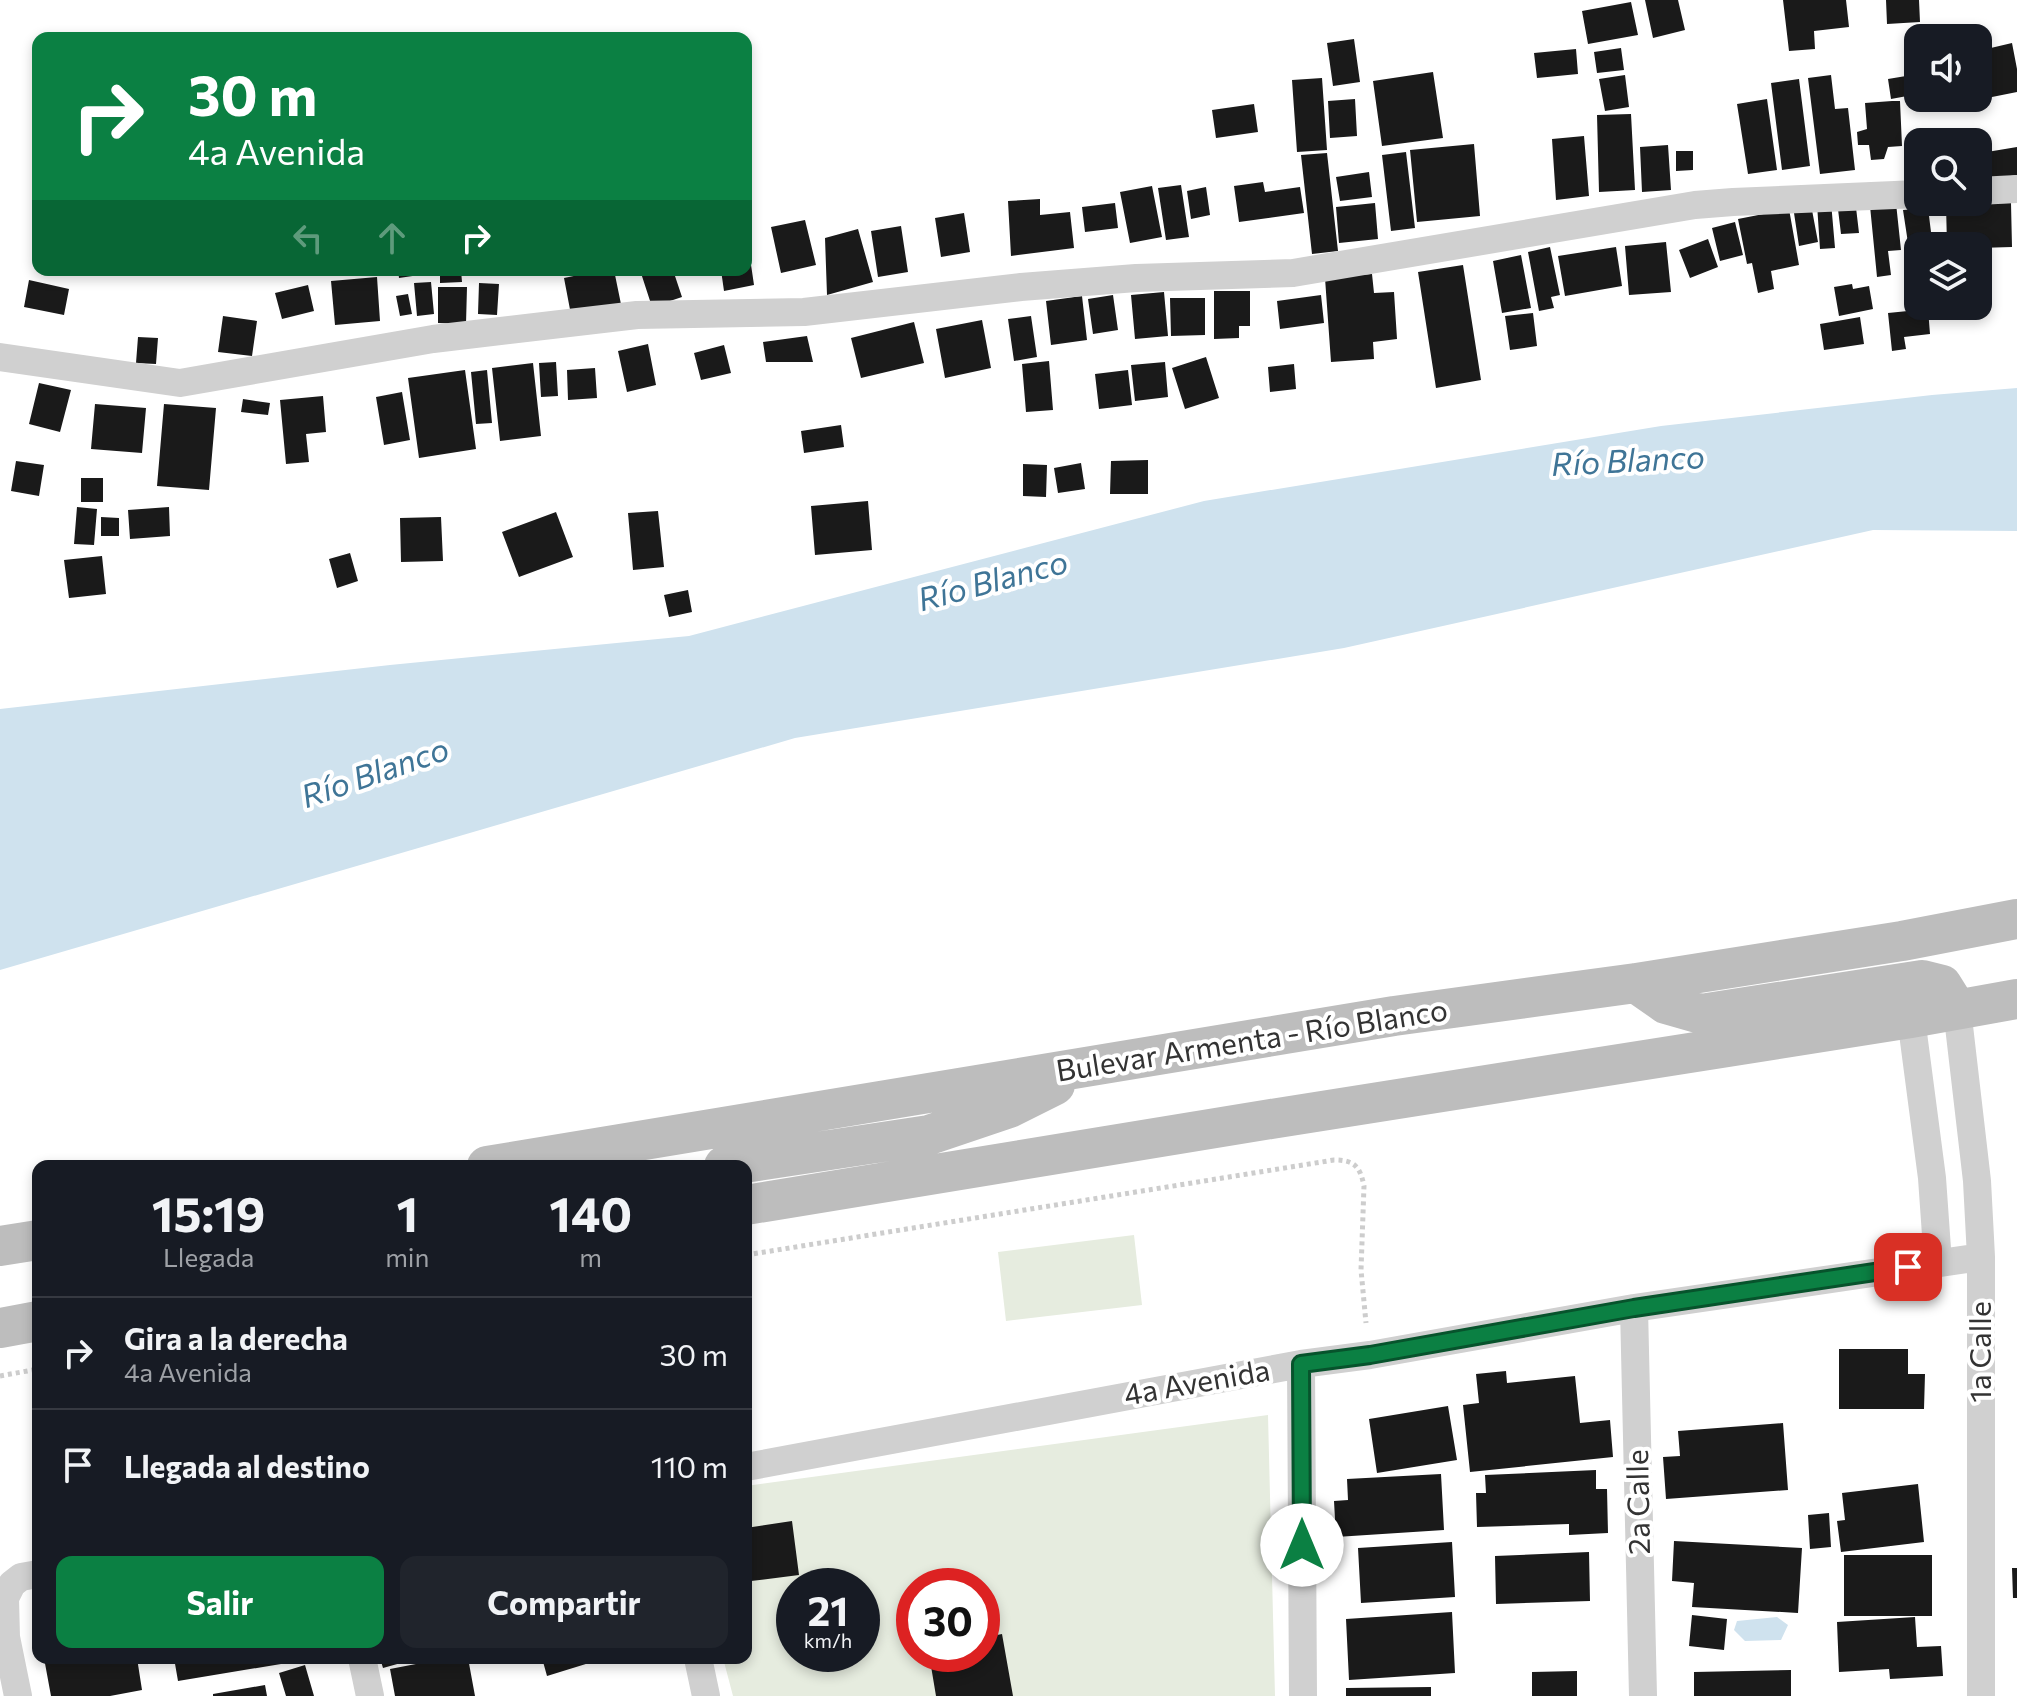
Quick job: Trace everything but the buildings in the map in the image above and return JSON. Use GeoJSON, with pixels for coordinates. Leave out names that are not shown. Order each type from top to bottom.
{"type":"FeatureCollection","features":[{"type":"Feature","properties":{"kind":"main road","name":"Bulevar Armenta - Río Blanco"},"geometry":{"type":"LineString","coordinates":[[524,1160],[1394,1016],[1636,983],[1902,941],[2017,919]]}},
{"type":"Feature","properties":{"kind":"main road"},"geometry":{"type":"LineString","coordinates":[[1636,983],[1666,1004],[1701,1014],[1922,980],[1942,985],[1957,1009]]}},
{"type":"Feature","properties":{"kind":"main road"},"geometry":{"type":"LineString","coordinates":[[752,1204],[2017,999]]}},
{"type":"Feature","properties":{"kind":"main road"},"geometry":{"type":"LineString","coordinates":[[752,1162],[929,1135],[1009,1108],[1091,1067]]}},
{"type":"Feature","properties":{"kind":"main road"},"geometry":{"type":"LineString","coordinates":[[0,1246],[32,1241]]}},
{"type":"Feature","properties":{"kind":"main road"},"geometry":{"type":"LineString","coordinates":[[0,1328],[32,1322]]}},
{"type":"Feature","properties":{"kind":"street"},"geometry":{"type":"LineString","coordinates":[[1992,190],[2017,189]]}},
{"type":"Feature","properties":{"kind":"street"},"geometry":{"type":"LineString","coordinates":[[0,357],[180,383],[433,339],[637,315],[804,312],[1035,285],[1293,273],[1695,205],[1904,195]]}},
{"type":"Feature","properties":{"kind":"street","name":"1a Calle"},"geometry":{"type":"LineString","coordinates":[[1957,1009],[1977,1181],[1981,1257],[1981,1696]]}},
{"type":"Feature","properties":{"kind":"street"},"geometry":{"type":"LineString","coordinates":[[1911,1018],[1932,1178],[1938,1263]]}},
{"type":"Feature","properties":{"kind":"street","name":"4a Avenida"},"geometry":{"type":"LineString","coordinates":[[752,1466],[1301,1364],[1370,1355],[1634,1308],[1981,1257]]}},
{"type":"Feature","properties":{"kind":"street","name":"2a Calle"},"geometry":{"type":"LineString","coordinates":[[1634,1308],[1643,1696]]}},
{"type":"Feature","properties":{"kind":"street"},"geometry":{"type":"LineString","coordinates":[[1301,1364],[1303,1696]]}},
{"type":"Feature","properties":{"kind":"street"},"geometry":{"type":"LineString","coordinates":[[18,1696],[6,1637],[5,1598],[12,1584],[21,1577],[32,1575]]}},
{"type":"Feature","properties":{"kind":"street"},"geometry":{"type":"LineString","coordinates":[[363,1664],[370,1696]]}},
{"type":"Feature","properties":{"kind":"street"},"geometry":{"type":"LineString","coordinates":[[699,1664],[706,1696]]}},
{"type":"Feature","properties":{"kind":"path"},"geometry":{"type":"LineString","coordinates":[[752,1254],[1346,1160],[1356,1165],[1364,1186],[1361,1270],[1370,1355]]}},
{"type":"Feature","properties":{"kind":"path"},"geometry":{"type":"LineString","coordinates":[[0,1376],[32,1370]]}},
{"type":"Feature","properties":{"kind":"shaded area"},"geometry":{"type":"Polygon","coordinates":[[[1134,1235],[1142,1305],[1006,1321],[998,1252],[1134,1235]]]}},
{"type":"Feature","properties":{"kind":"shaded area"},"geometry":{"type":"Polygon","coordinates":[[[1268,1415],[1275,1696],[733,1696],[725,1664],[752,1664],[752,1485],[1268,1415]]]}},
{"type":"Feature","properties":{"kind":"water","name":"Río Blanco"},"geometry":{"type":"Polygon","coordinates":[[[2017,388],[2017,531],[1873,530],[1344,648],[795,738],[0,970],[0,709],[390,665],[689,636],[1204,501],[1661,426],[2017,388]]]}},
{"type":"Feature","properties":{"kind":"water"},"geometry":{"type":"Polygon","coordinates":[[[1777,1617],[1788,1625],[1781,1640],[1745,1641],[1734,1630],[1737,1621],[1777,1617]]]}},
{"type":"Feature","properties":{"kind":"route"},"geometry":{"type":"LineString","coordinates":[[1302,1545],[1301,1364],[1370,1355],[1634,1308],[1908,1267]]}}]}
